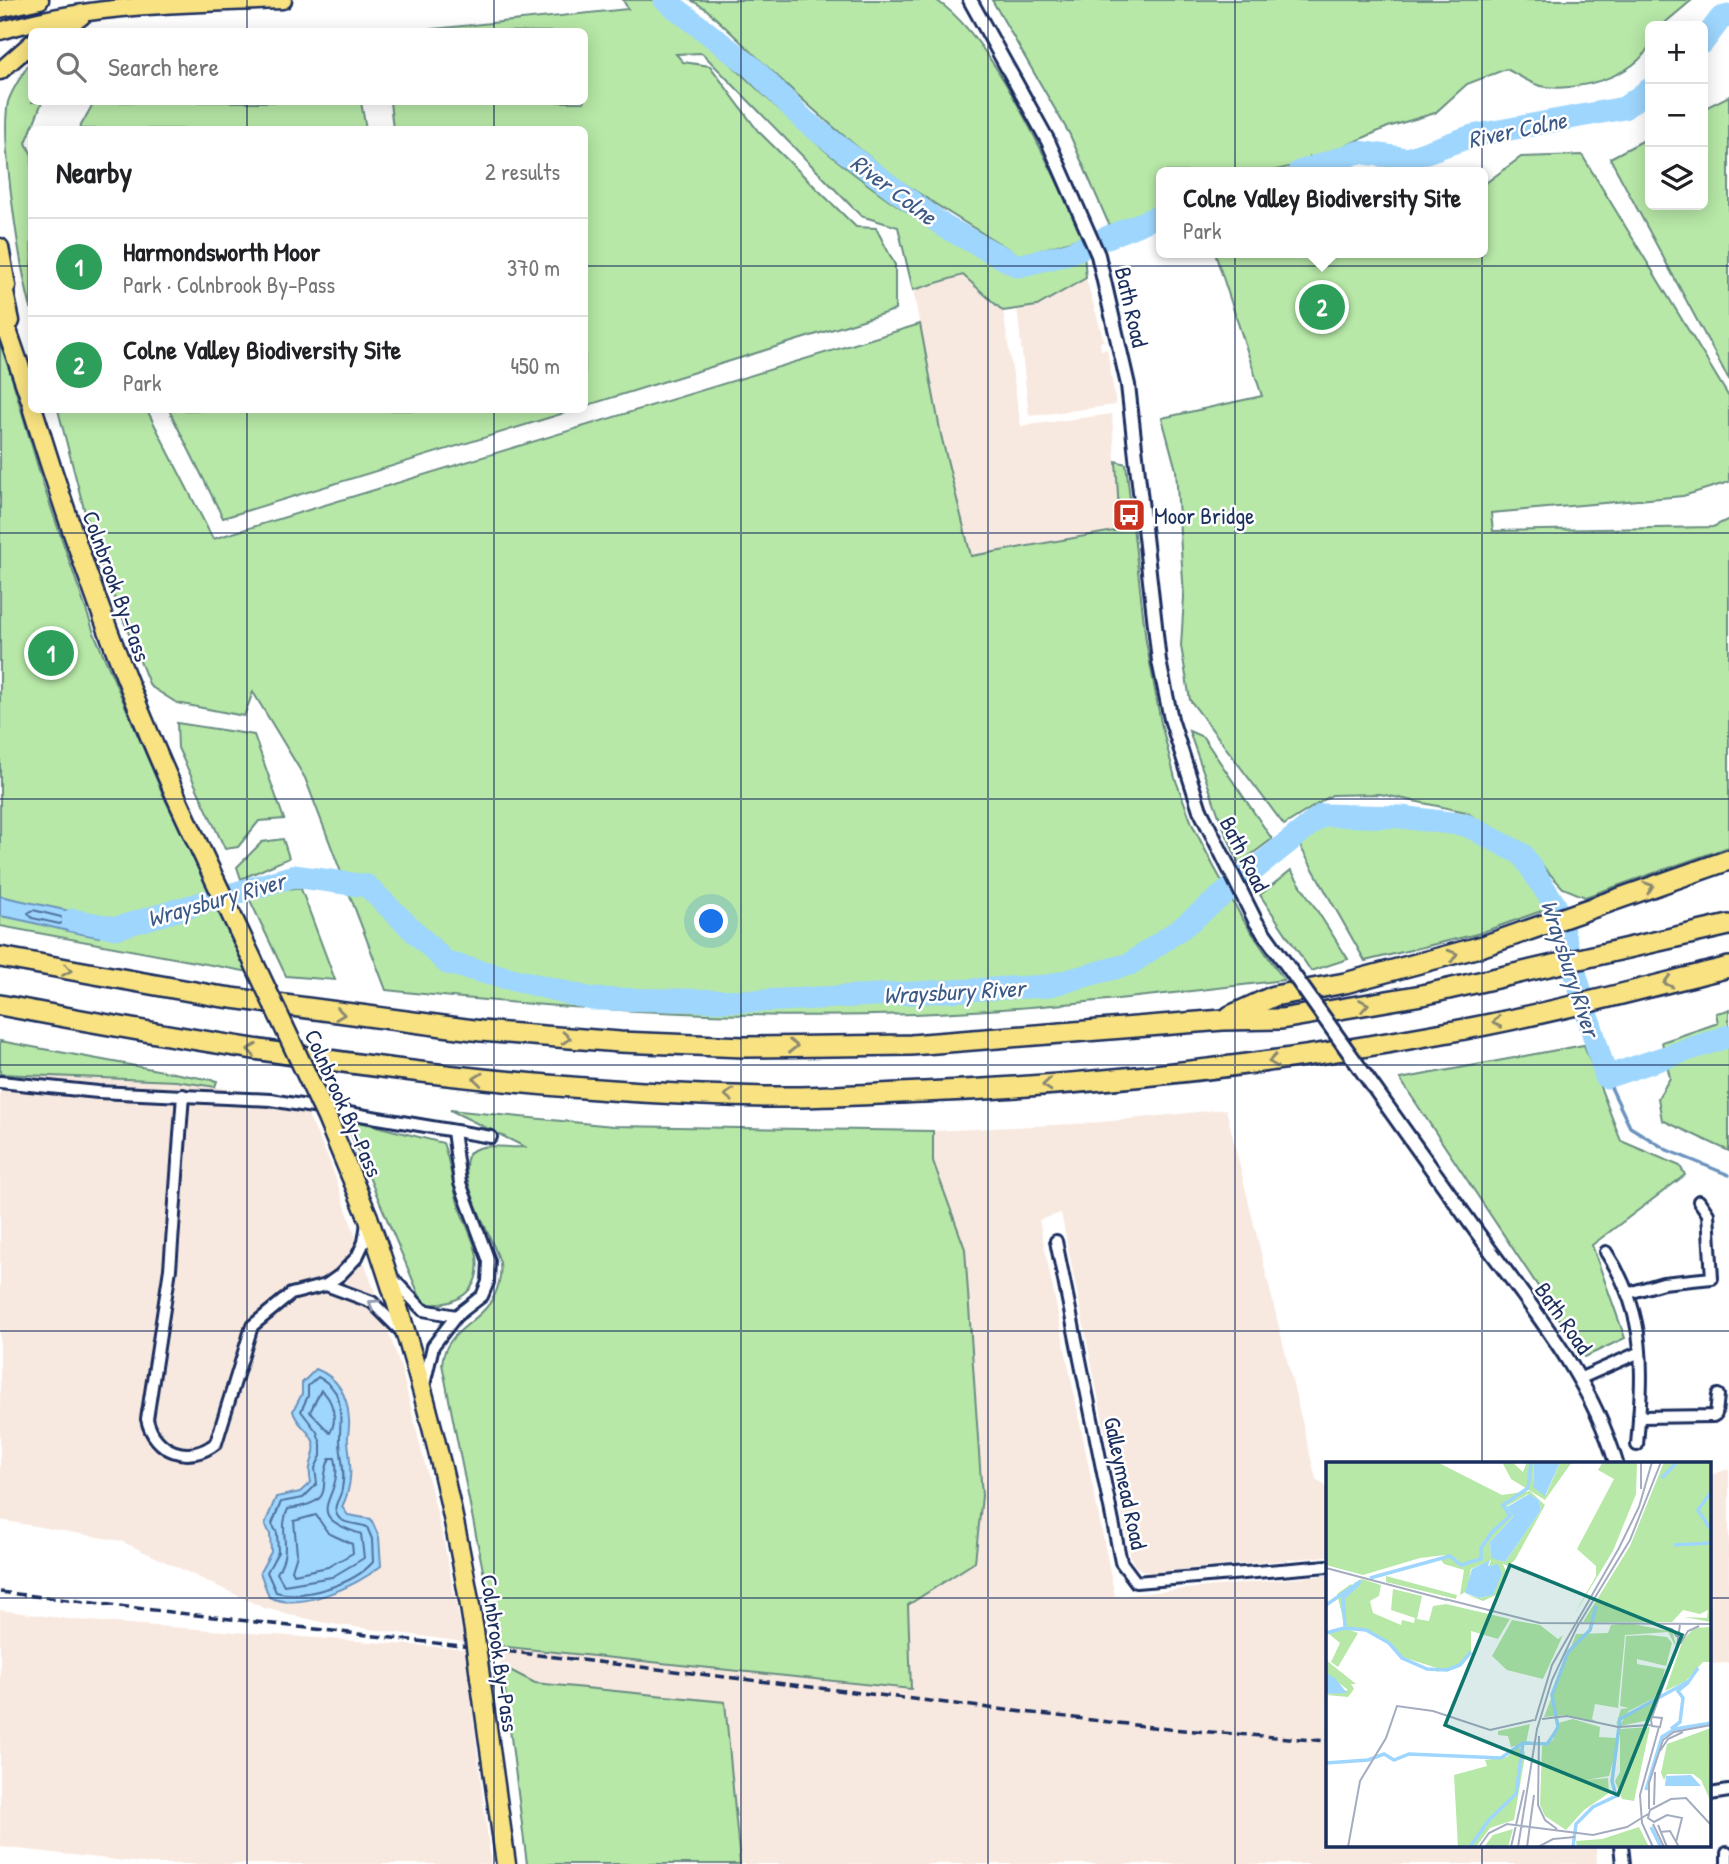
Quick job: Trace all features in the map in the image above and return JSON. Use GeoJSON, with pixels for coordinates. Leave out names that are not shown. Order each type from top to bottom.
{"type":"FeatureCollection","features":[{"type":"Feature","properties":{"kind":"highway"},"geometry":{"type":"LineString","coordinates":[[0,274],[21,369]]}},
{"type":"Feature","properties":{"kind":"highway"},"geometry":{"type":"LineString","coordinates":[[0,310],[28,391]]}},
{"type":"Feature","properties":{"kind":"highway","name":"Colnbrook By-Pass"},"geometry":{"type":"LineString","coordinates":[[34,413],[99,614],[150,742],[327,1118],[368,1216],[387,1272],[423,1392],[454,1520],[474,1630],[504,1859]]}},
{"type":"Feature","properties":{"kind":"highway"},"geometry":{"type":"LineString","coordinates":[[1223,1020],[1274,996],[1415,966],[1531,930],[1584,909],[1729,860]]}},
{"type":"Feature","properties":{"kind":"highway"},"geometry":{"type":"LineString","coordinates":[[0,957],[324,1012],[481,1031],[620,1042],[744,1047],[911,1045],[1223,1020],[1281,1019],[1422,996],[1729,925]]}},
{"type":"Feature","properties":{"kind":"highway"},"geometry":{"type":"LineString","coordinates":[[0,1005],[157,1035],[350,1066],[536,1085],[768,1097],[1017,1088],[1286,1060],[1442,1034],[1607,998],[1729,967]]}},
{"type":"Feature","properties":{"kind":"main road"},"geometry":{"type":"LineString","coordinates":[[0,9],[40,0]]}},
{"type":"Feature","properties":{"kind":"main road"},"geometry":{"type":"LineString","coordinates":[[0,30],[51,17],[127,6],[283,0]]}},
{"type":"Feature","properties":{"kind":"main road"},"geometry":{"type":"LineString","coordinates":[[61,28],[92,12]]}},
{"type":"Feature","properties":{"kind":"main road"},"geometry":{"type":"LineString","coordinates":[[0,71],[28,46]]}},
{"type":"Feature","properties":{"kind":"main road"},"geometry":{"type":"LineString","coordinates":[[0,247],[21,369]]}},
{"type":"Feature","properties":{"kind":"street"},"geometry":{"type":"LineString","coordinates":[[961,0],[979,18]]}},
{"type":"Feature","properties":{"kind":"street"},"geometry":{"type":"LineString","coordinates":[[970,0],[979,18]]}},
{"type":"Feature","properties":{"kind":"street","name":"Bath Road"},"geometry":{"type":"LineString","coordinates":[[979,18],[1048,141],[1091,234],[1098,256],[1128,385],[1159,661],[1171,719],[1200,810],[1256,922],[1581,1378],[1607,1433],[1616,1462]]}},
{"type":"Feature","properties":{"kind":"street"},"geometry":{"type":"LineString","coordinates":[[0,1082],[98,1092],[271,1100],[491,1137]]}},
{"type":"Feature","properties":{"kind":"street"},"geometry":{"type":"LineString","coordinates":[[183,1095],[170,1269],[147,1419],[153,1439],[163,1447],[185,1455],[201,1452],[216,1443],[252,1326],[269,1309],[291,1294],[326,1285],[356,1257],[364,1242],[368,1216]]}},
{"type":"Feature","properties":{"kind":"street"},"geometry":{"type":"LineString","coordinates":[[423,1392],[431,1351],[456,1316],[471,1307],[486,1290],[489,1261],[460,1183],[453,1131]]}},
{"type":"Feature","properties":{"kind":"street"},"geometry":{"type":"LineString","coordinates":[[1629,1293],[1663,1283],[1712,1278],[1708,1214],[1699,1201]]}},
{"type":"Feature","properties":{"kind":"street","name":"Galleymead Road"},"geometry":{"type":"LineString","coordinates":[[1056,1241],[1121,1562],[1129,1576],[1136,1582],[1326,1566]]}},
{"type":"Feature","properties":{"kind":"street"},"geometry":{"type":"LineString","coordinates":[[1606,1252],[1629,1293],[1640,1333],[1637,1445]]}},
{"type":"Feature","properties":{"kind":"street"},"geometry":{"type":"LineString","coordinates":[[387,1272],[417,1306],[456,1316]]}},
{"type":"Feature","properties":{"kind":"street"},"geometry":{"type":"LineString","coordinates":[[326,1285],[372,1302],[408,1340]]}},
{"type":"Feature","properties":{"kind":"street","name":"Bath Road"},"geometry":{"type":"LineString","coordinates":[[1581,1378],[1640,1352]]}},
{"type":"Feature","properties":{"kind":"street"},"geometry":{"type":"LineString","coordinates":[[1639,1417],[1713,1416],[1716,1413],[1718,1395]]}},
{"type":"Feature","properties":{"kind":"street"},"geometry":{"type":"LineString","coordinates":[[1621,1846],[1623,1864]]}},
{"type":"Feature","properties":{"kind":"shaded area"},"geometry":{"type":"Polygon","coordinates":[[[963,275],[1003,311],[1021,426],[1112,414],[1120,530],[971,556],[941,435],[913,290],[963,275]]]}},
{"type":"Feature","properties":{"kind":"shaded area"},"geometry":{"type":"Polygon","coordinates":[[[1086,278],[1104,341],[1100,342],[1101,350],[1107,349],[1116,405],[1029,416],[1017,308],[1037,306],[1086,278]]]}},
{"type":"Feature","properties":{"kind":"shaded area"},"geometry":{"type":"Polygon","coordinates":[[[0,1074],[176,1081],[301,1100],[330,1162],[401,1368],[442,1533],[464,1642],[325,1623],[264,1608],[121,1541],[0,1520],[0,1074]]]}},
{"type":"Feature","properties":{"kind":"shaded area"},"geometry":{"type":"Polygon","coordinates":[[[1226,1109],[1316,1479],[1326,1486],[1326,1556],[1147,1573],[1136,1567],[1131,1559],[1061,1213],[1039,1220],[1115,1596],[1326,1575],[1326,1846],[1596,1846],[1597,1864],[740,1864],[725,1702],[535,1683],[502,1666],[498,1646],[911,1689],[908,1605],[975,1562],[965,1249],[933,1161],[933,1131],[1092,1123],[1226,1109]]]}},
{"type":"Feature","properties":{"kind":"shaded area"},"geometry":{"type":"Polygon","coordinates":[[[1729,1469],[1729,1663],[1712,1664],[1712,1474],[1729,1469]]]}},
{"type":"Feature","properties":{"kind":"shaded area"},"geometry":{"type":"Polygon","coordinates":[[[0,1610],[76,1620],[465,1649],[491,1864],[152,1864],[0,1847],[0,1610]]]}},
{"type":"Feature","properties":{"kind":"green space"},"geometry":{"type":"Polygon","coordinates":[[[623,0],[664,0],[768,100],[833,157],[876,190],[946,236],[1018,276],[1084,253],[1086,278],[1037,306],[1003,311],[963,275],[913,290],[898,227],[861,216],[702,53],[676,54],[683,62],[710,66],[758,131],[856,227],[876,228],[895,265],[895,310],[588,405],[588,126],[393,126],[390,105],[588,105],[588,28],[443,28],[628,9],[623,0]]]}},
{"type":"Feature","properties":{"kind":"green space"},"geometry":{"type":"Polygon","coordinates":[[[691,0],[936,0],[958,19],[980,44],[1000,75],[1020,108],[1084,237],[1020,256],[928,199],[872,159],[799,97],[706,9],[691,0]]]}},
{"type":"Feature","properties":{"kind":"green space"},"geometry":{"type":"Polygon","coordinates":[[[992,0],[1692,0],[1667,21],[1645,21],[1643,55],[1633,65],[1603,80],[1554,88],[1537,85],[1506,69],[1467,84],[1435,113],[1388,127],[1313,160],[1310,157],[1310,162],[1289,167],[1156,167],[1156,209],[1110,227],[1070,135],[992,0]]]}},
{"type":"Feature","properties":{"kind":"green space"},"geometry":{"type":"Polygon","coordinates":[[[28,65],[28,105],[41,105],[33,126],[28,126],[26,143],[28,294],[12,204],[7,145],[8,102],[28,65]]]}},
{"type":"Feature","properties":{"kind":"green space"},"geometry":{"type":"Polygon","coordinates":[[[1729,96],[1729,380],[1610,158],[1645,140],[1645,210],[1708,210],[1708,106],[1729,96]]]}},
{"type":"Feature","properties":{"kind":"green space"},"geometry":{"type":"Polygon","coordinates":[[[92,105],[362,105],[365,126],[81,126],[92,105]]]}},
{"type":"Feature","properties":{"kind":"green space"},"geometry":{"type":"Polygon","coordinates":[[[1582,155],[1729,397],[1729,482],[1683,496],[1491,513],[1493,531],[1713,527],[1729,519],[1729,847],[1585,897],[1563,888],[1532,855],[1466,812],[1380,794],[1332,795],[1284,825],[1190,700],[1181,646],[1184,597],[1176,470],[1162,418],[1262,396],[1217,258],[1488,258],[1488,181],[1521,157],[1582,155]]]}},
{"type":"Feature","properties":{"kind":"green space"},"geometry":{"type":"Polygon","coordinates":[[[920,324],[941,435],[971,556],[1120,530],[1116,461],[1126,464],[1146,641],[1161,723],[1175,778],[1193,826],[1213,865],[1242,918],[1284,980],[1054,1005],[849,1016],[650,1012],[386,990],[305,778],[253,692],[244,716],[177,703],[150,686],[94,547],[59,413],[149,413],[213,539],[920,324]]]}},
{"type":"Feature","properties":{"kind":"green space"},"geometry":{"type":"Polygon","coordinates":[[[0,337],[43,484],[94,633],[165,799],[249,972],[0,926],[0,337]]]}},
{"type":"Feature","properties":{"kind":"green space"},"geometry":{"type":"Polygon","coordinates":[[[170,413],[564,413],[223,518],[170,413]]]}},
{"type":"Feature","properties":{"kind":"green space"},"geometry":{"type":"Polygon","coordinates":[[[177,723],[254,735],[284,819],[259,821],[238,847],[225,849],[178,748],[177,723]]]}},
{"type":"Feature","properties":{"kind":"green space"},"geometry":{"type":"Polygon","coordinates":[[[1189,731],[1203,737],[1272,839],[1239,864],[1220,819],[1189,731]]]}},
{"type":"Feature","properties":{"kind":"green space"},"geometry":{"type":"Polygon","coordinates":[[[1388,820],[1466,831],[1519,862],[1547,909],[1477,934],[1365,961],[1300,846],[1325,823],[1388,820]]]}},
{"type":"Feature","properties":{"kind":"green space"},"geometry":{"type":"Polygon","coordinates":[[[283,839],[289,858],[241,879],[237,867],[262,842],[283,839]]]}},
{"type":"Feature","properties":{"kind":"green space"},"geometry":{"type":"Polygon","coordinates":[[[1291,870],[1348,959],[1311,971],[1260,895],[1291,870]]]}},
{"type":"Feature","properties":{"kind":"green space"},"geometry":{"type":"Polygon","coordinates":[[[263,887],[301,889],[335,980],[286,976],[247,894],[263,887]]]}},
{"type":"Feature","properties":{"kind":"green space"},"geometry":{"type":"Polygon","coordinates":[[[1729,1010],[1729,1151],[1662,1120],[1658,1098],[1670,1078],[1662,1042],[1718,1023],[1716,1013],[1729,1010]]]}},
{"type":"Feature","properties":{"kind":"green space"},"geometry":{"type":"Polygon","coordinates":[[[0,1041],[217,1081],[215,1087],[176,1081],[0,1074],[0,1041]]]}},
{"type":"Feature","properties":{"kind":"green space"},"geometry":{"type":"Polygon","coordinates":[[[1584,1045],[1621,1141],[1680,1166],[1685,1175],[1592,1245],[1625,1338],[1585,1357],[1400,1079],[1584,1045]]]}},
{"type":"Feature","properties":{"kind":"green space"},"geometry":{"type":"Polygon","coordinates":[[[450,1110],[613,1126],[933,1131],[933,1161],[965,1249],[982,1496],[975,1562],[908,1605],[911,1689],[498,1646],[442,1364],[450,1341],[492,1300],[500,1276],[497,1253],[469,1185],[466,1169],[468,1156],[482,1147],[525,1147],[450,1110]]]}},
{"type":"Feature","properties":{"kind":"green space"},"geometry":{"type":"Polygon","coordinates":[[[344,1118],[443,1143],[461,1212],[477,1257],[475,1280],[464,1295],[445,1303],[423,1304],[344,1118]]]}},
{"type":"Feature","properties":{"kind":"green space"},"geometry":{"type":"Polygon","coordinates":[[[502,1666],[535,1683],[725,1702],[740,1864],[527,1864],[502,1666]]]}},
{"type":"Feature","properties":{"kind":"water"},"geometry":{"type":"Polygon","coordinates":[[[0,896],[102,918],[99,937],[0,916],[0,896]]]}},
{"type":"Feature","properties":{"kind":"water"},"geometry":{"type":"Polygon","coordinates":[[[316,1369],[331,1377],[341,1389],[348,1411],[350,1475],[342,1507],[348,1515],[371,1519],[379,1537],[381,1566],[343,1589],[327,1595],[282,1601],[269,1597],[260,1572],[271,1552],[270,1534],[265,1524],[276,1497],[300,1492],[311,1482],[314,1444],[293,1411],[302,1394],[302,1383],[316,1369]]]}},
{"type":"Feature","properties":{"kind":"waterway","name":"River Colne"},"geometry":{"type":"LineString","coordinates":[[665,0],[753,68],[805,121],[873,173],[945,227],[1018,266],[1067,254],[1156,217]]}},
{"type":"Feature","properties":{"kind":"waterway","name":"River Colne"},"geometry":{"type":"LineString","coordinates":[[1708,35],[1721,18],[1729,16]]}},
{"type":"Feature","properties":{"kind":"waterway","name":"River Colne"},"geometry":{"type":"LineString","coordinates":[[1314,167],[1359,152],[1407,159],[1472,136],[1624,108],[1645,93]]}},
{"type":"Feature","properties":{"kind":"waterway","name":"Wraysbury River"},"geometry":{"type":"LineString","coordinates":[[73,920],[116,928],[294,876],[367,886],[447,963],[592,999],[762,1001],[1047,986],[1130,964],[1183,927],[1322,815],[1401,817],[1466,825],[1522,854],[1555,905],[1606,1077],[1729,1036]]}},
{"type":"Feature","properties":{"kind":"waterway"},"geometry":{"type":"LineString","coordinates":[[1606,1077],[1630,1127],[1667,1150],[1729,1175]]}},
{"type":"Feature","properties":{"kind":"railway"},"geometry":{"type":"LineString","coordinates":[[0,1592],[1169,1729],[1326,1741]]}},
{"type":"Feature","properties":{"kind":"place","name":"Colne Valley Biodiversity Site"},"geometry":{"type":"Point","coordinates":[1322,307]}},
{"type":"Feature","properties":{"kind":"place","name":"Moor Bridge"},"geometry":{"type":"Point","coordinates":[1129,515]}},
{"type":"Feature","properties":{"kind":"place","name":"Harmondsworth Moor"},"geometry":{"type":"Point","coordinates":[51,653]}}]}
